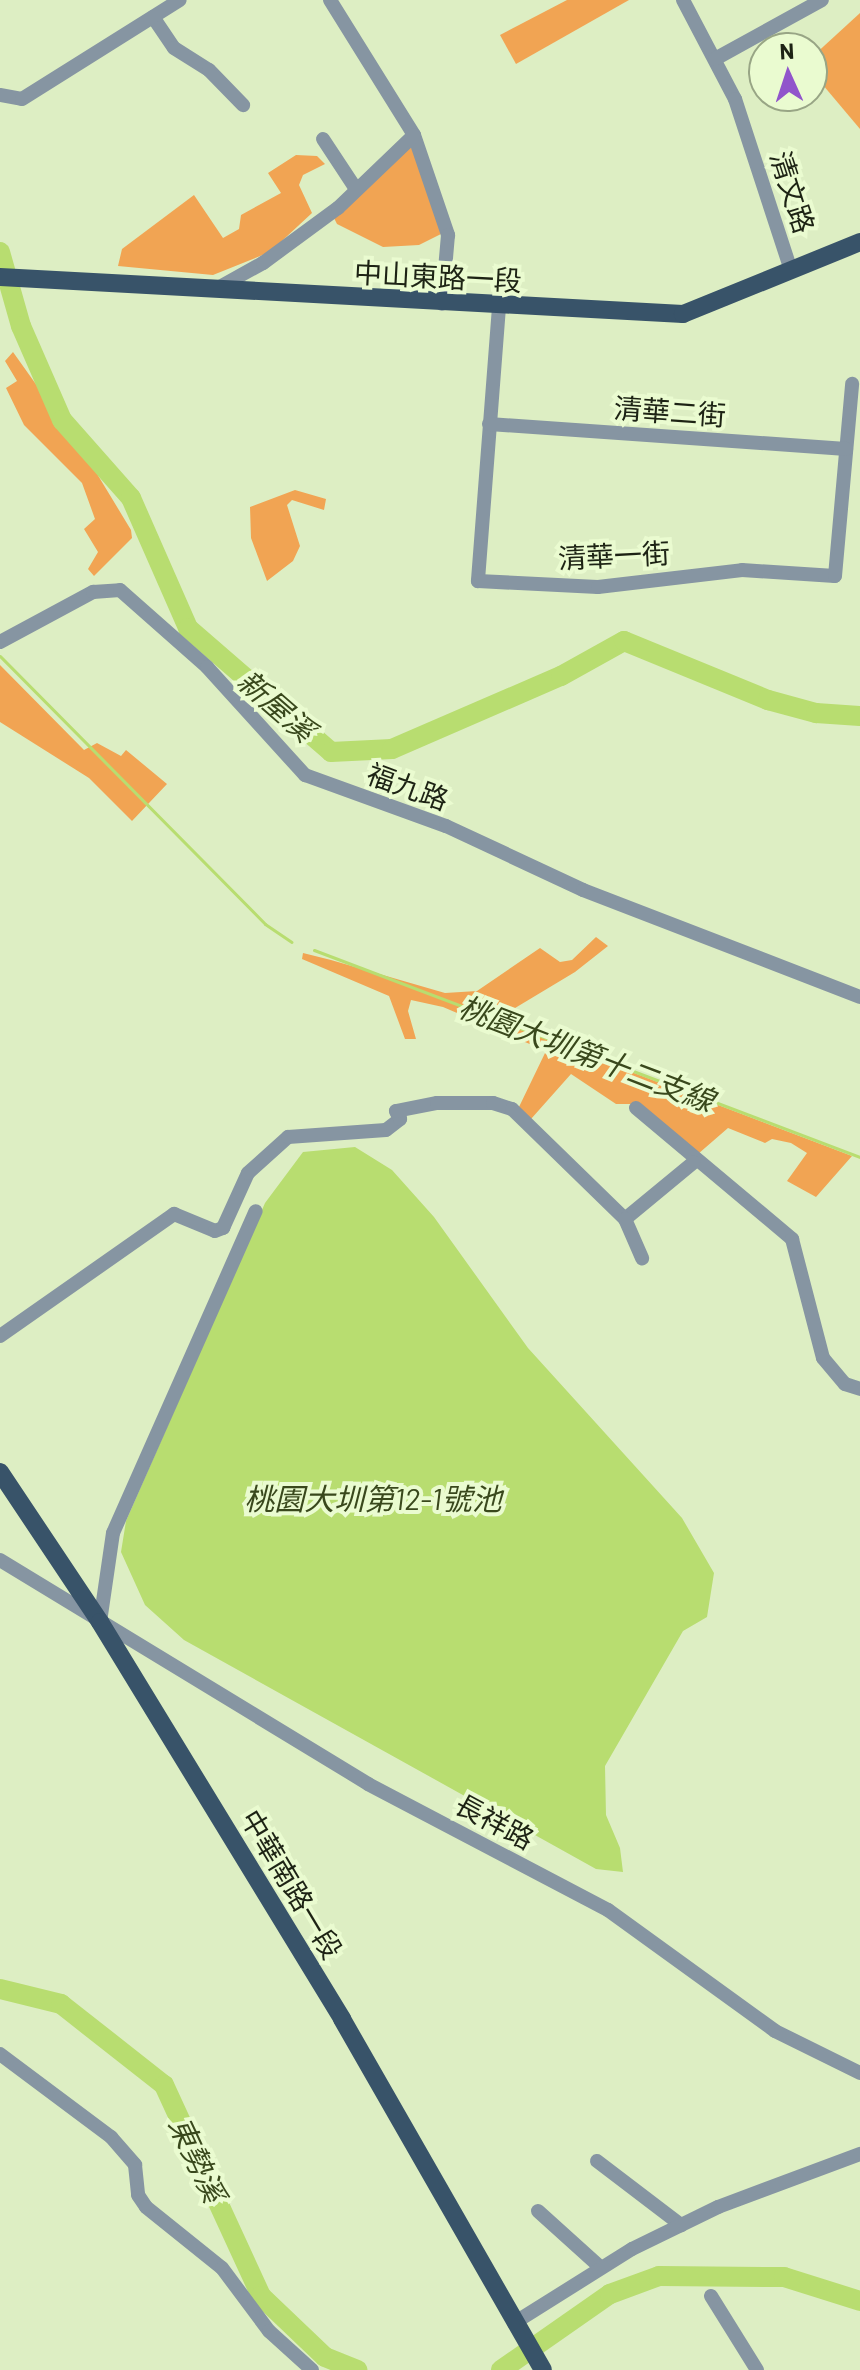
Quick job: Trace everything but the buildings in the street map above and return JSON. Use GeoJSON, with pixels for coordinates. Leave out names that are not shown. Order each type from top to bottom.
{"type":"FeatureCollection","features":[{"type":"Feature","properties":{"kind":"main road","name":"中山東路一段"},"geometry":{"type":"LineString","coordinates":[[0,277],[442,304],[683,314],[860,242]]}},
{"type":"Feature","properties":{"kind":"main road","name":"中華南路一段"},"geometry":{"type":"LineString","coordinates":[[0,1472],[100,1622],[350,2032],[543,2370]]}},
{"type":"Feature","properties":{"kind":"street"},"geometry":{"type":"LineString","coordinates":[[6,98],[180,0]]}},
{"type":"Feature","properties":{"kind":"street"},"geometry":{"type":"LineString","coordinates":[[330,0],[414,135],[448,235],[442,304]]}},
{"type":"Feature","properties":{"kind":"street","name":"清文路"},"geometry":{"type":"LineString","coordinates":[[683,0],[735,99],[791,270]]}},
{"type":"Feature","properties":{"kind":"street"},"geometry":{"type":"LineString","coordinates":[[715,59],[822,0]]}},
{"type":"Feature","properties":{"kind":"street"},"geometry":{"type":"LineString","coordinates":[[153,17],[174,48],[209,70],[243,105]]}},
{"type":"Feature","properties":{"kind":"street"},"geometry":{"type":"LineString","coordinates":[[212,291],[263,263],[356,189],[414,135]]}},
{"type":"Feature","properties":{"kind":"street"},"geometry":{"type":"LineString","coordinates":[[323,139],[356,189]]}},
{"type":"Feature","properties":{"kind":"street","name":"清華一街"},"geometry":{"type":"LineString","coordinates":[[499,307],[478,581],[598,587],[742,570],[835,576],[852,384]]}},
{"type":"Feature","properties":{"kind":"street","name":"清華二街"},"geometry":{"type":"LineString","coordinates":[[489,424],[846,449]]}},
{"type":"Feature","properties":{"kind":"street","name":"福九路"},"geometry":{"type":"LineString","coordinates":[[0,642],[93,592],[120,590],[207,667],[305,775],[446,826],[583,890],[860,997]]}},
{"type":"Feature","properties":{"kind":"street"},"geometry":{"type":"LineString","coordinates":[[0,1336],[174,1214],[215,1231],[223,1228],[248,1173],[288,1137],[386,1130],[400,1119],[396,1111],[405,1108],[493,1103],[512,1109],[625,1219],[642,1258]]}},
{"type":"Feature","properties":{"kind":"street"},"geometry":{"type":"LineString","coordinates":[[636,1108],[694,1162],[704,1163],[792,1239],[823,1358],[845,1384],[860,1389]]}},
{"type":"Feature","properties":{"kind":"street"},"geometry":{"type":"LineString","coordinates":[[625,1219],[694,1162]]}},
{"type":"Feature","properties":{"kind":"street"},"geometry":{"type":"LineString","coordinates":[[100,1622],[113,1533],[256,1211]]}},
{"type":"Feature","properties":{"kind":"street","name":"長祥路"},"geometry":{"type":"LineString","coordinates":[[0,1560],[368,1784],[608,1910],[775,2031],[860,2073]]}},
{"type":"Feature","properties":{"kind":"street"},"geometry":{"type":"LineString","coordinates":[[0,2054],[111,2137],[135,2165],[138,2195],[146,2207],[222,2268],[269,2331],[312,2370]]}},
{"type":"Feature","properties":{"kind":"street"},"geometry":{"type":"LineString","coordinates":[[517,2328],[600,2267],[681,2225],[783,2180],[860,2154]]}},
{"type":"Feature","properties":{"kind":"street"},"geometry":{"type":"LineString","coordinates":[[597,2161],[681,2225]]}},
{"type":"Feature","properties":{"kind":"street"},"geometry":{"type":"LineString","coordinates":[[538,2211],[600,2267]]}},
{"type":"Feature","properties":{"kind":"street"},"geometry":{"type":"LineString","coordinates":[[711,2296],[757,2370]]}},
{"type":"Feature","properties":{"kind":"shaded area"},"geometry":{"type":"Polygon","coordinates":[[[567,0],[629,0],[516,64],[500,35],[567,0]]]}},
{"type":"Feature","properties":{"kind":"shaded area"},"geometry":{"type":"Polygon","coordinates":[[[860,13],[860,129],[828,91],[828,42],[860,13]]]}},
{"type":"Feature","properties":{"kind":"shaded area"},"geometry":{"type":"Polygon","coordinates":[[[408,147],[414,149],[441,234],[419,245],[383,247],[337,224],[334,218],[408,147]]]}},
{"type":"Feature","properties":{"kind":"shaded area"},"geometry":{"type":"Polygon","coordinates":[[[296,155],[317,156],[325,164],[303,175],[299,185],[312,213],[270,252],[213,275],[118,266],[122,249],[194,195],[223,238],[239,229],[241,215],[281,193],[268,173],[296,155]]]}},
{"type":"Feature","properties":{"kind":"shaded area"},"geometry":{"type":"Polygon","coordinates":[[[13,352],[82,449],[131,530],[132,538],[94,576],[88,569],[98,552],[84,529],[95,519],[82,483],[24,425],[6,388],[17,381],[5,361],[13,352]]]}},
{"type":"Feature","properties":{"kind":"shaded area"},"geometry":{"type":"Polygon","coordinates":[[[295,490],[326,499],[324,510],[292,500],[287,505],[300,546],[293,561],[267,581],[251,538],[250,507],[295,490]]]}},
{"type":"Feature","properties":{"kind":"shaded area"},"geometry":{"type":"Polygon","coordinates":[[[0,665],[84,750],[97,743],[121,756],[126,750],[167,784],[132,821],[89,778],[0,722],[0,665]]]}},
{"type":"Feature","properties":{"kind":"shaded area"},"geometry":{"type":"Polygon","coordinates":[[[596,937],[608,946],[575,972],[495,1020],[852,1156],[816,1197],[787,1181],[807,1153],[791,1143],[772,1139],[765,1143],[728,1128],[698,1154],[692,1153],[631,1104],[616,1104],[571,1074],[531,1119],[518,1109],[546,1051],[443,1007],[411,1000],[408,1011],[416,1039],[405,1039],[389,996],[302,959],[303,953],[445,993],[477,991],[540,948],[560,962],[572,960],[596,937]]]}},
{"type":"Feature","properties":{"kind":"water","name":"桃園大圳第12-1號池"},"geometry":{"type":"Polygon","coordinates":[[[355,1147],[392,1170],[434,1217],[528,1348],[682,1518],[714,1573],[707,1617],[683,1631],[605,1766],[606,1815],[620,1848],[623,1872],[596,1869],[184,1640],[145,1605],[121,1552],[126,1521],[265,1203],[303,1152],[355,1147]]]}},
{"type":"Feature","properties":{"kind":"waterway","name":"新屋溪"},"geometry":{"type":"LineString","coordinates":[[0,252],[21,326],[62,420],[131,498],[188,628],[331,752],[392,749],[561,676],[624,641],[768,700],[816,713],[860,716]]}},
{"type":"Feature","properties":{"kind":"waterway","name":"桃園大圳第十二支線"},"geometry":{"type":"LineString","coordinates":[[0,656],[265,924],[292,942]]}},
{"type":"Feature","properties":{"kind":"waterway","name":"桃園大圳第十二支線"},"geometry":{"type":"LineString","coordinates":[[314,950],[860,1157]]}},
{"type":"Feature","properties":{"kind":"waterway","name":"東勢溪"},"geometry":{"type":"LineString","coordinates":[[0,1989],[61,2004],[164,2085],[261,2296],[325,2357],[358,2370]]}},
{"type":"Feature","properties":{"kind":"waterway","name":"東勢溪"},"geometry":{"type":"LineString","coordinates":[[501,2370],[610,2294],[659,2276],[784,2277],[860,2301]]}}]}
